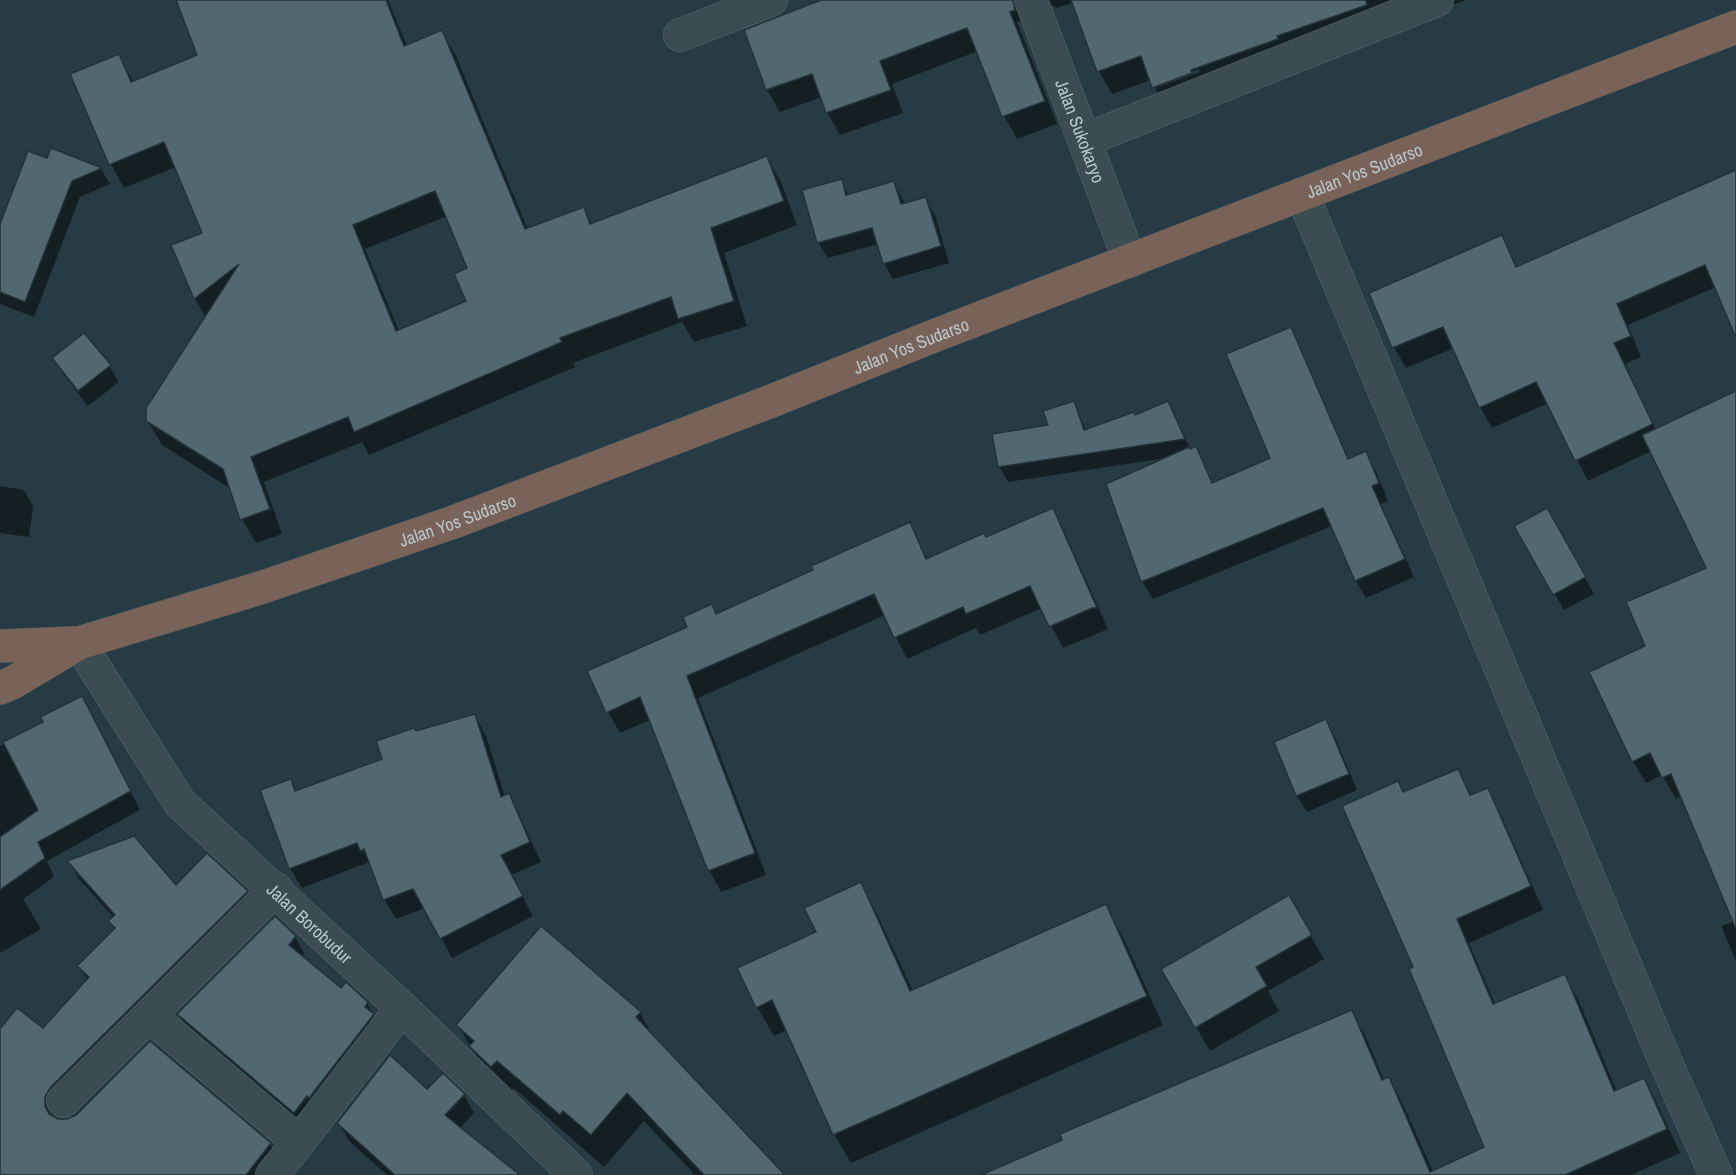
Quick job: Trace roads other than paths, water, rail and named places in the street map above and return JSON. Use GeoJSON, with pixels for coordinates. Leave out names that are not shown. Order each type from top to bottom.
{"type":"FeatureCollection","features":[{"type":"Feature","properties":{"kind":"highway","name":"Jalan Yos Sudarso"},"geometry":{"type":"LineString","coordinates":[[0,688],[79,643],[263,587],[451,523],[1736,27]]}},
{"type":"Feature","properties":{"kind":"highway","name":"Jalan Yos Sudarso"},"geometry":{"type":"LineString","coordinates":[[0,646],[79,643]]}},
{"type":"Feature","properties":{"kind":"street"},"geometry":{"type":"LineString","coordinates":[[680,35],[771,0]]}},
{"type":"Feature","properties":{"kind":"street","name":"Jalan Sukokaryo"},"geometry":{"type":"LineString","coordinates":[[1031,0],[1130,261]]}},
{"type":"Feature","properties":{"kind":"street"},"geometry":{"type":"LineString","coordinates":[[1085,140],[1437,0]]}},
{"type":"Feature","properties":{"kind":"street"},"geometry":{"type":"LineString","coordinates":[[1302,195],[1659,1047],[1716,1175]]}},
{"type":"Feature","properties":{"kind":"street","name":"Jalan Borobudur"},"geometry":{"type":"LineString","coordinates":[[79,643],[180,803],[276,889],[576,1175]]}},
{"type":"Feature","properties":{"kind":"street"},"geometry":{"type":"LineString","coordinates":[[63,1101],[276,889]]}},
{"type":"Feature","properties":{"kind":"street"},"geometry":{"type":"LineString","coordinates":[[272,1175],[402,1008]]}},
{"type":"Feature","properties":{"kind":"street"},"geometry":{"type":"LineString","coordinates":[[150,1016],[299,1142]]}}]}
